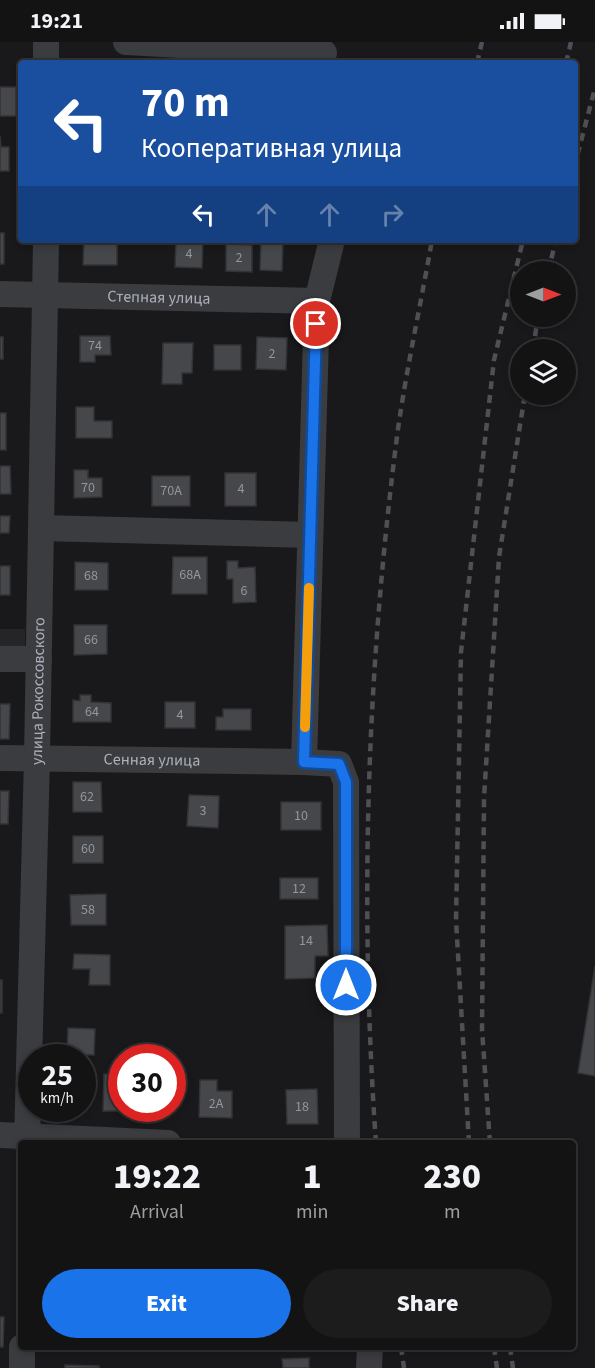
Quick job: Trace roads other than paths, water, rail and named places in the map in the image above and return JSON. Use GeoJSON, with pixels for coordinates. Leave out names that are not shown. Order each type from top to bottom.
{"type":"FeatureCollection","features":[{"type":"Feature","properties":{"kind":"street"},"geometry":{"type":"LineString","coordinates":[[46,42],[46,60]]}},
{"type":"Feature","properties":{"kind":"street"},"geometry":{"type":"LineString","coordinates":[[126,42],[324,53]]}},
{"type":"Feature","properties":{"kind":"street","name":"улица Рокоссовского"},"geometry":{"type":"LineString","coordinates":[[27,1139],[37,758],[46,243]]}},
{"type":"Feature","properties":{"kind":"street"},"geometry":{"type":"LineString","coordinates":[[304,762],[317,301],[331,243]]}},
{"type":"Feature","properties":{"kind":"street","name":"Степная улица"},"geometry":{"type":"LineString","coordinates":[[0,294],[317,301]]}},
{"type":"Feature","properties":{"kind":"street"},"geometry":{"type":"LineString","coordinates":[[41,528],[310,535]]}},
{"type":"Feature","properties":{"kind":"street"},"geometry":{"type":"LineString","coordinates":[[0,658],[39,659]]}},
{"type":"Feature","properties":{"kind":"street","name":"Сенная улица"},"geometry":{"type":"LineString","coordinates":[[0,758],[339,764],[346,782],[347,1140]]}},
{"type":"Feature","properties":{"kind":"street"},"geometry":{"type":"LineString","coordinates":[[0,1135],[27,1139],[62,1140]]}},
{"type":"Feature","properties":{"kind":"street"},"geometry":{"type":"LineString","coordinates":[[22,1350],[22,1368]]}},
{"type":"Feature","properties":{"kind":"street"},"geometry":{"type":"LineString","coordinates":[[369,1368],[370,1350]]}},
{"type":"Feature","properties":{"kind":"railway"},"geometry":{"type":"LineString","coordinates":[[478,60],[482,42]]}},
{"type":"Feature","properties":{"kind":"railway"},"geometry":{"type":"LineString","coordinates":[[567,60],[571,42]]}},
{"type":"Feature","properties":{"kind":"railway"},"geometry":{"type":"LineString","coordinates":[[578,153],[595,88]]}},
{"type":"Feature","properties":{"kind":"railway"},"geometry":{"type":"LineString","coordinates":[[376,1140],[368,964],[367,875],[373,696],[387,518],[398,429],[431,243]]}},
{"type":"Feature","properties":{"kind":"railway"},"geometry":{"type":"LineString","coordinates":[[469,1140],[456,920],[461,652],[494,360],[522,243]]}},
{"type":"Feature","properties":{"kind":"railway"},"geometry":{"type":"LineString","coordinates":[[551,261],[555,243]]}},
{"type":"Feature","properties":{"kind":"railway"},"geometry":{"type":"LineString","coordinates":[[535,339],[536,327]]}},
{"type":"Feature","properties":{"kind":"railway"},"geometry":{"type":"LineString","coordinates":[[490,1140],[482,1029],[484,798],[499,557],[523,405]]}},
{"type":"Feature","properties":{"kind":"railway"},"geometry":{"type":"LineString","coordinates":[[401,1350],[404,1368]]}},
{"type":"Feature","properties":{"kind":"railway"},"geometry":{"type":"LineString","coordinates":[[494,1350],[497,1368]]}},
{"type":"Feature","properties":{"kind":"railway"},"geometry":{"type":"LineString","coordinates":[[510,1350],[513,1368]]}}]}
